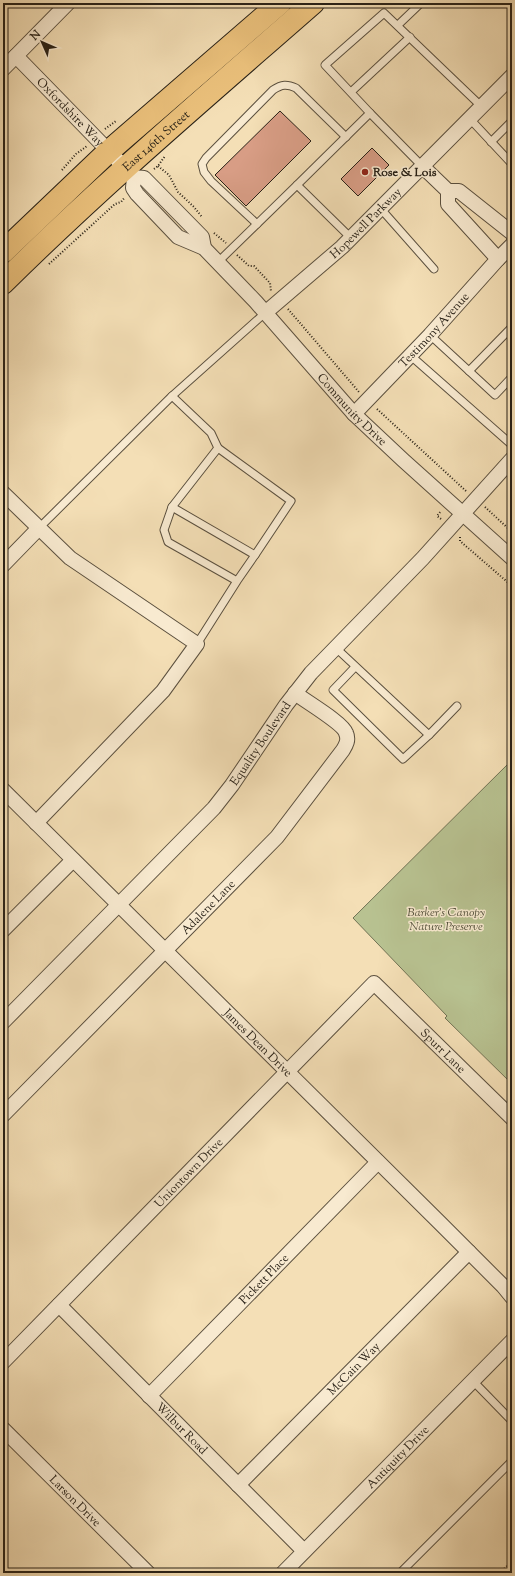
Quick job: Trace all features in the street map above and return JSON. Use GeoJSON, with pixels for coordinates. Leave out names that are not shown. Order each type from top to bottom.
{"type":"FeatureCollection","features":[{"type":"Feature","properties":{"kind":"main road","name":"East 146th Street"},"geometry":{"type":"LineString","coordinates":[[3,252],[109,151],[280,3]]}},
{"type":"Feature","properties":{"kind":"main road","name":"East 146th Street"},"geometry":{"type":"LineString","coordinates":[[3,283],[54,233],[129,172],[313,3]]}},
{"type":"Feature","properties":{"kind":"street"},"geometry":{"type":"LineString","coordinates":[[3,69],[68,3]]}},
{"type":"Feature","properties":{"kind":"street","name":"Oxfordshire Way"},"geometry":{"type":"LineString","coordinates":[[16,56],[129,172]]}},
{"type":"Feature","properties":{"kind":"street","name":"Hopewell Parkway"},"geometry":{"type":"LineString","coordinates":[[265,313],[351,238],[512,76]]}},
{"type":"Feature","properties":{"kind":"street"},"geometry":{"type":"LineString","coordinates":[[422,166],[448,191],[459,191],[512,233]]}},
{"type":"Feature","properties":{"kind":"street","name":"Community Drive"},"geometry":{"type":"LineString","coordinates":[[129,172],[133,188],[137,194],[178,238],[204,248],[265,313],[354,414],[512,558]]}},
{"type":"Feature","properties":{"kind":"street"},"geometry":{"type":"LineString","coordinates":[[448,191],[448,204],[498,259]]}},
{"type":"Feature","properties":{"kind":"street","name":"Testimony Avenue"},"geometry":{"type":"LineString","coordinates":[[354,414],[430,335],[512,245]]}},
{"type":"Feature","properties":{"kind":"street","name":"Equality Boulevard"},"geometry":{"type":"LineString","coordinates":[[3,1022],[214,808],[232,785],[295,693],[311,673],[450,528],[512,459]]}},
{"type":"Feature","properties":{"kind":"street"},"geometry":{"type":"LineString","coordinates":[[3,493],[70,558],[197,644],[163,691],[36,824]]}},
{"type":"Feature","properties":{"kind":"street"},"geometry":{"type":"LineString","coordinates":[[3,565],[39,528]]}},
{"type":"Feature","properties":{"kind":"street","name":"Adalene Lane"},"geometry":{"type":"LineString","coordinates":[[3,1115],[277,837],[328,771],[348,741],[346,732],[337,722],[295,693]]}},
{"type":"Feature","properties":{"kind":"street","name":"James Dean Drive"},"geometry":{"type":"LineString","coordinates":[[3,790],[469,1252],[512,1297]]}},
{"type":"Feature","properties":{"kind":"street"},"geometry":{"type":"LineString","coordinates":[[3,930],[73,860]]}},
{"type":"Feature","properties":{"kind":"street","name":"Uniontown Drive"},"geometry":{"type":"LineString","coordinates":[[3,1362],[374,983]]}},
{"type":"Feature","properties":{"kind":"street","name":"Spurr Lane"},"geometry":{"type":"LineString","coordinates":[[374,983],[512,1118]]}},
{"type":"Feature","properties":{"kind":"street","name":"Pickett Place"},"geometry":{"type":"LineString","coordinates":[[149,1396],[378,1162]]}},
{"type":"Feature","properties":{"kind":"street","name":"McCain Way"},"geometry":{"type":"LineString","coordinates":[[238,1485],[469,1252]]}},
{"type":"Feature","properties":{"kind":"street","name":"Wilbur Road"},"geometry":{"type":"LineString","coordinates":[[59,1305],[304,1552]]}},
{"type":"Feature","properties":{"kind":"street","name":"Antiquity Drive"},"geometry":{"type":"LineString","coordinates":[[283,1573],[512,1341]]}},
{"type":"Feature","properties":{"kind":"street","name":"Larson Drive"},"geometry":{"type":"LineString","coordinates":[[3,1430],[148,1573]]}},
{"type":"Feature","properties":{"kind":"lane"},"geometry":{"type":"LineString","coordinates":[[398,25],[421,3]]}},
{"type":"Feature","properties":{"kind":"lane"},"geometry":{"type":"LineString","coordinates":[[422,166],[326,65],[384,13],[482,107]]}},
{"type":"Feature","properties":{"kind":"lane"},"geometry":{"type":"LineString","coordinates":[[351,92],[410,37]]}},
{"type":"Feature","properties":{"kind":"lane"},"geometry":{"type":"LineString","coordinates":[[257,224],[211,181],[204,172],[202,164],[206,158],[275,88],[288,84],[296,88],[346,137]]}},
{"type":"Feature","properties":{"kind":"lane"},"geometry":{"type":"LineString","coordinates":[[218,262],[370,113]]}},
{"type":"Feature","properties":{"kind":"lane"},"geometry":{"type":"LineString","coordinates":[[470,119],[512,164]]}},
{"type":"Feature","properties":{"kind":"lane"},"geometry":{"type":"LineString","coordinates":[[491,142],[512,121]]}},
{"type":"Feature","properties":{"kind":"lane"},"geometry":{"type":"LineString","coordinates":[[296,185],[351,238]]}},
{"type":"Feature","properties":{"kind":"lane"},"geometry":{"type":"LineString","coordinates":[[381,209],[434,270]]}},
{"type":"Feature","properties":{"kind":"lane"},"geometry":{"type":"LineString","coordinates":[[39,528],[172,396],[265,313]]}},
{"type":"Feature","properties":{"kind":"lane"},"geometry":{"type":"LineString","coordinates":[[469,371],[512,327]]}},
{"type":"Feature","properties":{"kind":"lane"},"geometry":{"type":"LineString","coordinates":[[430,335],[495,395],[512,377]]}},
{"type":"Feature","properties":{"kind":"lane"},"geometry":{"type":"LineString","coordinates":[[410,356],[512,445]]}},
{"type":"Feature","properties":{"kind":"lane"},"geometry":{"type":"LineString","coordinates":[[172,396],[211,433],[218,448],[291,501],[197,644]]}},
{"type":"Feature","properties":{"kind":"lane"},"geometry":{"type":"LineString","coordinates":[[218,448],[172,507],[164,530],[168,542],[237,581]]}},
{"type":"Feature","properties":{"kind":"lane"},"geometry":{"type":"LineString","coordinates":[[172,507],[255,555]]}},
{"type":"Feature","properties":{"kind":"lane"},"geometry":{"type":"LineString","coordinates":[[336,648],[429,735]]}},
{"type":"Feature","properties":{"kind":"lane"},"geometry":{"type":"LineString","coordinates":[[355,667],[333,690],[404,759],[458,706]]}},
{"type":"Feature","properties":{"kind":"lane"},"geometry":{"type":"LineString","coordinates":[[473,1381],[512,1421]]}},
{"type":"Feature","properties":{"kind":"lane"},"geometry":{"type":"LineString","coordinates":[[400,1573],[512,1461]]}},
{"type":"Feature","properties":{"kind":"path"},"geometry":{"type":"LineString","coordinates":[[158,166],[169,175],[178,192],[194,207],[204,221]]}},
{"type":"Feature","properties":{"kind":"path"},"geometry":{"type":"LineString","coordinates":[[44,268],[115,204],[121,202],[125,197]]}},
{"type":"Feature","properties":{"kind":"path"},"geometry":{"type":"LineString","coordinates":[[213,232],[249,266],[254,266],[270,283],[271,291],[368,400],[475,500],[512,532]]}},
{"type":"Feature","properties":{"kind":"path"},"geometry":{"type":"LineString","coordinates":[[462,488],[437,516],[460,536],[460,541],[512,586]]}},
{"type":"Feature","properties":{"kind":"path"},"geometry":{"type":"LineString","coordinates":[[500,1573],[512,1561]]}},
{"type":"Feature","properties":{"kind":"green space","name":"Barker's Canopy Nature Preserve"},"geometry":{"type":"Polygon","coordinates":[[[512,760],[512,1084],[445,1018],[447,1016],[353,918],[512,760]]]}},
{"type":"Feature","properties":{"kind":"building"},"geometry":{"type":"Polygon","coordinates":[[[280,111],[311,141],[246,206],[215,175],[280,111]]]}},
{"type":"Feature","properties":{"kind":"building","name":"Rose & Lois"},"geometry":{"type":"Polygon","coordinates":[[[372,148],[389,165],[358,196],[341,179],[372,148]]]}},
{"type":"Feature","properties":{"kind":"place","name":"Rose & Lois"},"geometry":{"type":"Point","coordinates":[365,172]}}]}
